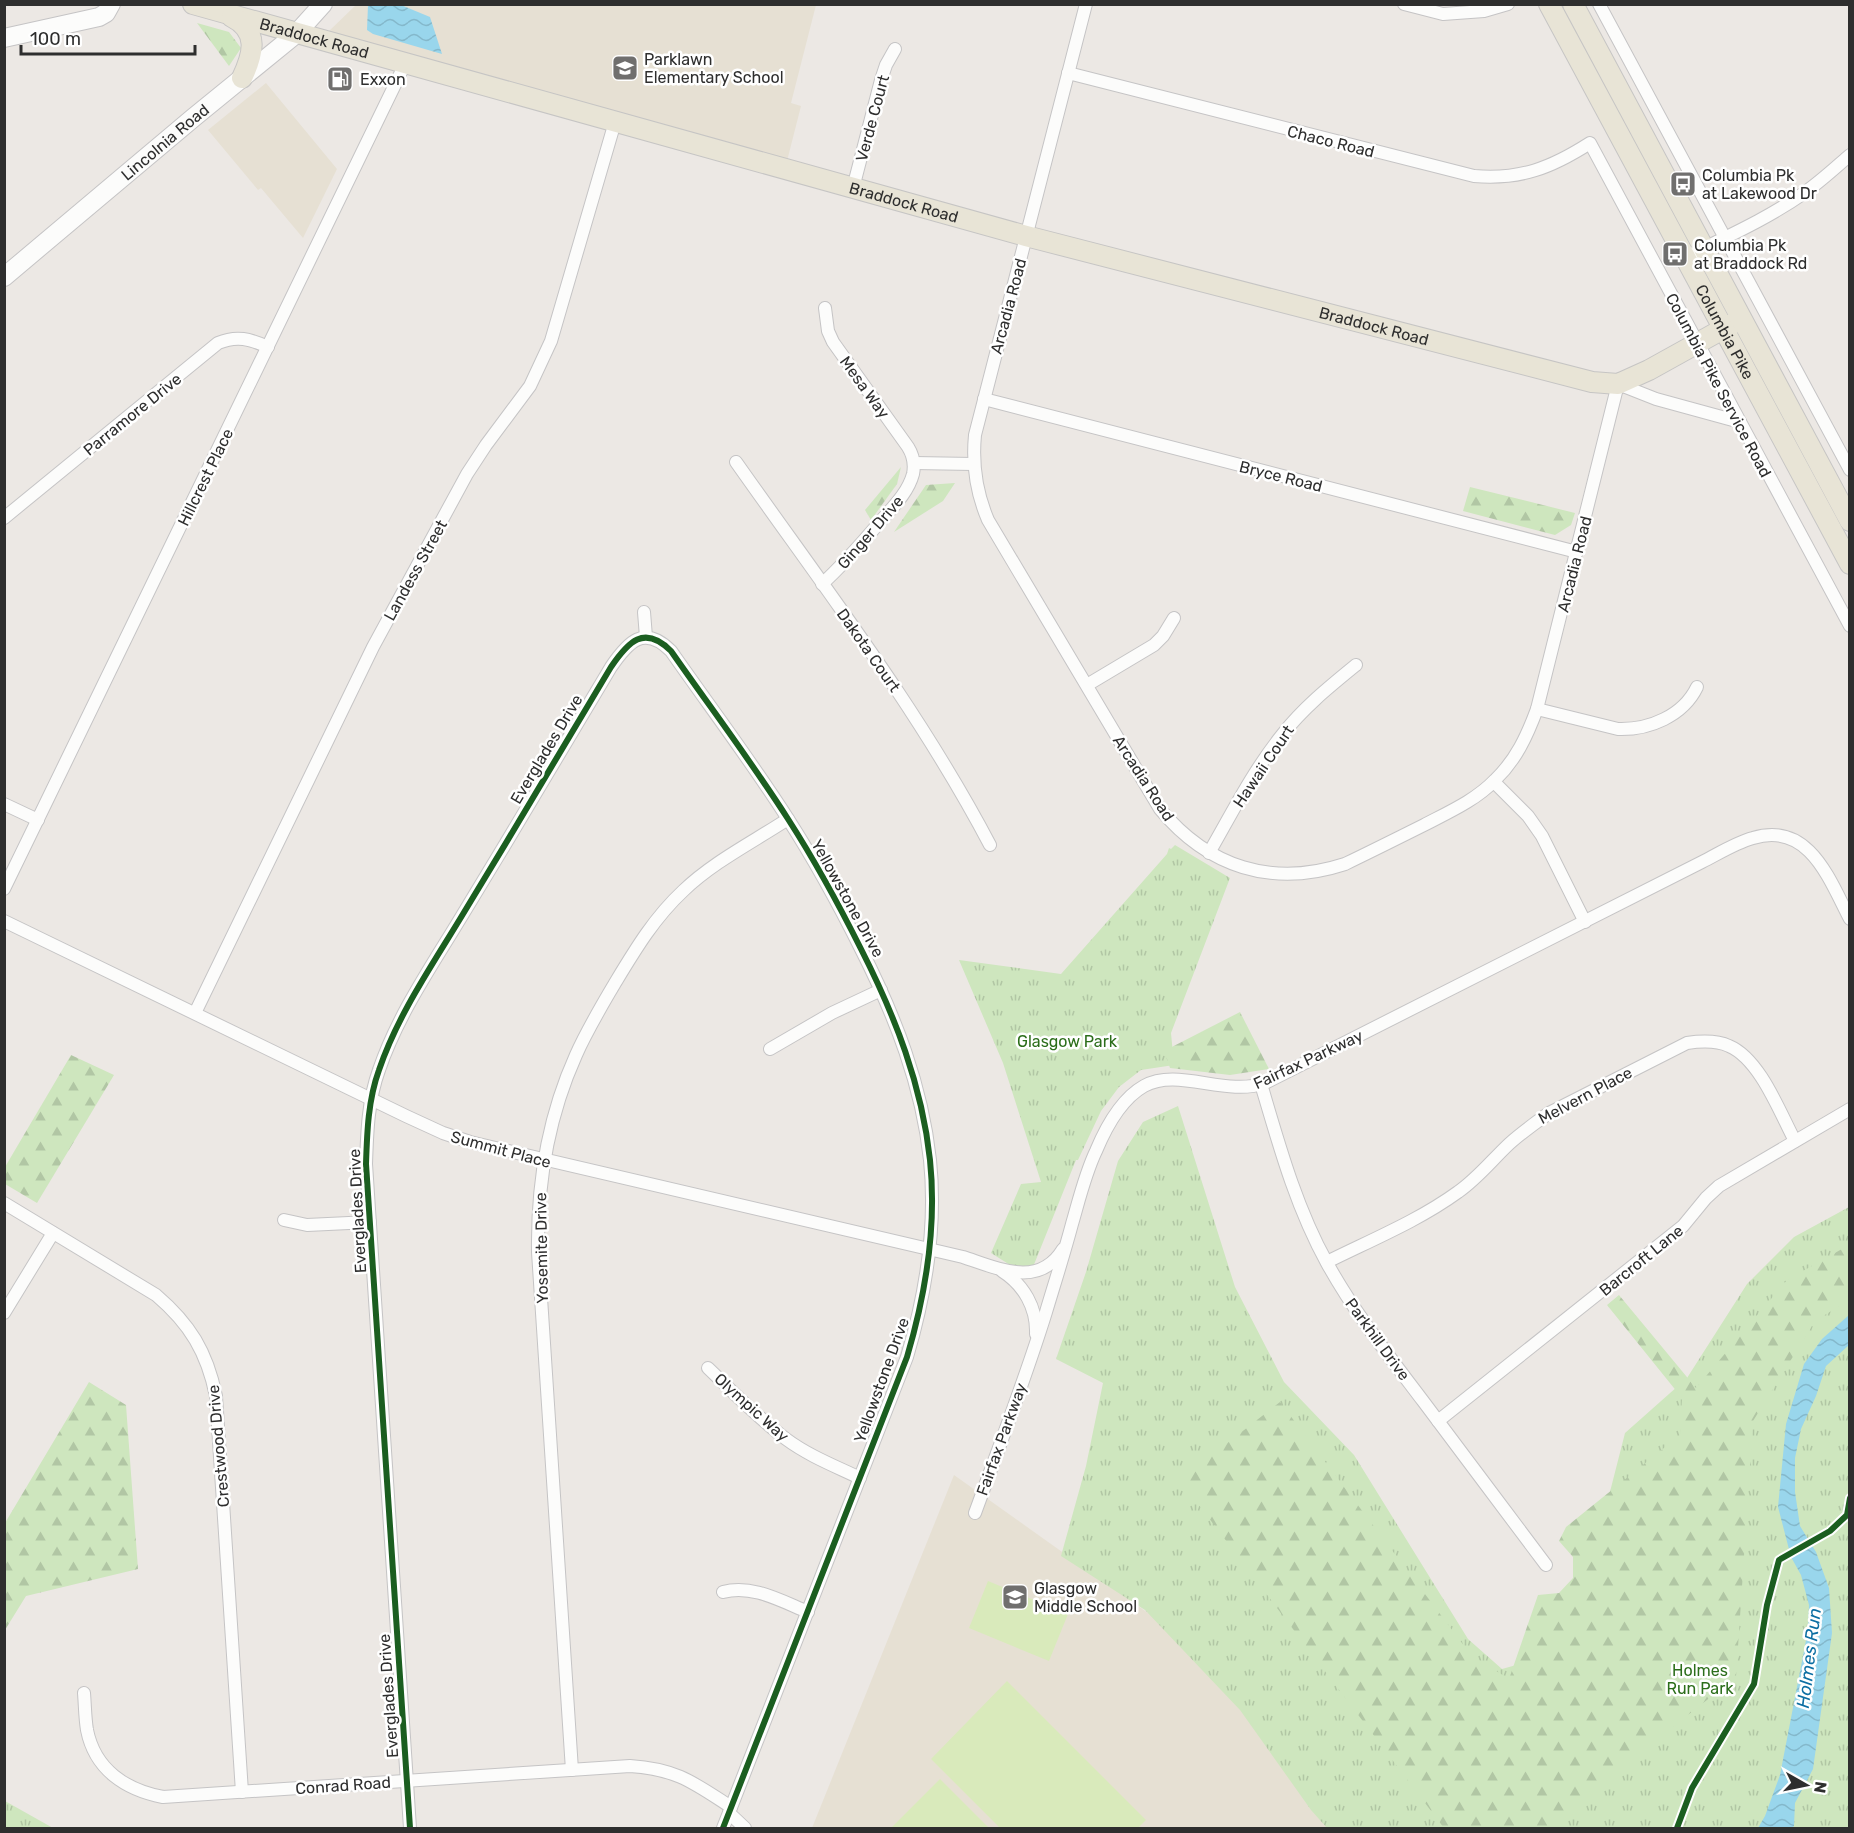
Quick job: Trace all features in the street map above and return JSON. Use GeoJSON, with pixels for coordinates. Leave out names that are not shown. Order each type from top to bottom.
{"type":"FeatureCollection","features":[{"type":"Feature","properties":{"kind":"main road"},"geometry":{"type":"LineString","coordinates":[[4,38],[99,17],[111,4]]}},
{"type":"Feature","properties":{"kind":"main road","name":"Braddock Road"},"geometry":{"type":"LineString","coordinates":[[193,4],[1026,236],[1592,382],[1618,384]]}},
{"type":"Feature","properties":{"kind":"main road","name":"Lincolnia Road"},"geometry":{"type":"LineString","coordinates":[[4,277],[296,34],[324,4]]}},
{"type":"Feature","properties":{"kind":"main road","name":"Columbia Pike"},"geometry":{"type":"LineString","coordinates":[[1549,4],[1695,253],[1733,324],[1850,564]]}},
{"type":"Feature","properties":{"kind":"main road","name":"Columbia Pike"},"geometry":{"type":"LineString","coordinates":[[1574,4],[1695,253]]}},
{"type":"Feature","properties":{"kind":"main road"},"geometry":{"type":"LineString","coordinates":[[218,11],[240,21],[249,33],[252,50],[242,78]]}},
{"type":"Feature","properties":{"kind":"main road"},"geometry":{"type":"LineString","coordinates":[[1618,384],[1649,370],[1733,324]]}},
{"type":"Feature","properties":{"kind":"main road","name":"Columbia Pike"},"geometry":{"type":"LineString","coordinates":[[1733,324],[1850,521]]}},
{"type":"Feature","properties":{"kind":"street","name":"Arcadia Road"},"geometry":{"type":"LineString","coordinates":[[1086,4],[975,435],[973,464],[975,482],[988,520],[1160,809],[1187,838],[1209,853],[1248,868],[1269,873],[1312,872],[1345,864],[1440,817],[1494,782],[1519,751],[1537,709],[1618,384]]}},
{"type":"Feature","properties":{"kind":"street"},"geometry":{"type":"LineString","coordinates":[[1404,4],[1443,14],[1484,11],[1508,4]]}},
{"type":"Feature","properties":{"kind":"street"},"geometry":{"type":"LineString","coordinates":[[1599,4],[1850,470]]}},
{"type":"Feature","properties":{"kind":"street","name":"Verde Court"},"geometry":{"type":"LineString","coordinates":[[853,188],[881,80],[886,65],[895,50]]}},
{"type":"Feature","properties":{"kind":"street","name":"Hillcrest Place"},"geometry":{"type":"LineString","coordinates":[[4,889],[405,64]]}},
{"type":"Feature","properties":{"kind":"street","name":"Chaco Road"},"geometry":{"type":"LineString","coordinates":[[1068,73],[1474,176],[1494,178],[1537,171],[1568,158],[1590,143]]}},
{"type":"Feature","properties":{"kind":"street","name":"Landess Street"},"geometry":{"type":"LineString","coordinates":[[195,1013],[373,647],[467,474],[519,401],[542,364],[551,341],[615,122]]}},
{"type":"Feature","properties":{"kind":"street","name":"Columbia Pike Service Road"},"geometry":{"type":"LineString","coordinates":[[1590,143],[1850,626]]}},
{"type":"Feature","properties":{"kind":"street"},"geometry":{"type":"LineString","coordinates":[[1695,253],[1804,193],[1850,155]]}},
{"type":"Feature","properties":{"kind":"street","name":"Mesa Way"},"geometry":{"type":"LineString","coordinates":[[825,308],[828,331],[833,342],[908,447],[914,463]]}},
{"type":"Feature","properties":{"kind":"street","name":"Parramore Drive"},"geometry":{"type":"LineString","coordinates":[[4,518],[218,343],[239,337],[251,339],[268,347]]}},
{"type":"Feature","properties":{"kind":"street","name":"Braddock Road"},"geometry":{"type":"LineString","coordinates":[[1618,384],[1656,399],[1740,422]]}},
{"type":"Feature","properties":{"kind":"street","name":"Bryce Road"},"geometry":{"type":"LineString","coordinates":[[984,399],[1577,552]]}},
{"type":"Feature","properties":{"kind":"street","name":"Dakota Court"},"geometry":{"type":"LineString","coordinates":[[736,462],[897,690],[970,806],[990,846]]}},
{"type":"Feature","properties":{"kind":"street"},"geometry":{"type":"LineString","coordinates":[[914,463],[973,464]]}},
{"type":"Feature","properties":{"kind":"street","name":"Ginger Drive"},"geometry":{"type":"LineString","coordinates":[[822,584],[845,563],[902,496],[911,481],[914,463]]}},
{"type":"Feature","properties":{"kind":"street"},"geometry":{"type":"LineString","coordinates":[[644,612],[646,638]]}},
{"type":"Feature","properties":{"kind":"street"},"geometry":{"type":"LineString","coordinates":[[1087,686],[1154,645],[1163,636],[1174,618]]}},
{"type":"Feature","properties":{"kind":"street","name":"Yellowstone Drive"},"geometry":{"type":"LineString","coordinates":[[646,638],[654,638],[662,642],[671,651],[788,819],[847,920],[881,990],[906,1049],[924,1119],[931,1179],[930,1249],[925,1288],[910,1345],[723,1828]]}},
{"type":"Feature","properties":{"kind":"street","name":"Everglades Drive"},"geometry":{"type":"LineString","coordinates":[[410,1828],[366,1164],[371,1099],[378,1072],[396,1028],[429,972],[611,667],[629,644],[646,638]]}},
{"type":"Feature","properties":{"kind":"street","name":"Hawaii Court"},"geometry":{"type":"LineString","coordinates":[[1209,853],[1253,777],[1282,735],[1321,693],[1356,665]]}},
{"type":"Feature","properties":{"kind":"street"},"geometry":{"type":"LineString","coordinates":[[1537,709],[1618,729],[1631,729],[1645,727],[1677,711],[1687,702],[1697,687]]}},
{"type":"Feature","properties":{"kind":"street"},"geometry":{"type":"LineString","coordinates":[[1494,782],[1528,816],[1542,836],[1585,922]]}},
{"type":"Feature","properties":{"kind":"street"},"geometry":{"type":"LineString","coordinates":[[4,804],[38,820]]}},
{"type":"Feature","properties":{"kind":"street","name":"Yosemite Drive"},"geometry":{"type":"LineString","coordinates":[[572,1770],[538,1251],[538,1220],[544,1161],[559,1101],[575,1058],[589,1029],[648,930],[664,910],[706,871],[788,819]]}},
{"type":"Feature","properties":{"kind":"street","name":"Fairfax Parkway"},"geometry":{"type":"LineString","coordinates":[[975,1514],[1034,1349],[1088,1171],[1119,1109],[1143,1086],[1167,1079],[1235,1088],[1261,1084],[1747,840],[1766,835],[1792,839],[1814,855],[1850,919]]}},
{"type":"Feature","properties":{"kind":"street","name":"Summit Place"},"geometry":{"type":"LineString","coordinates":[[4,921],[371,1099],[443,1133],[470,1142],[963,1257],[1010,1273],[1035,1271],[1055,1259],[1068,1241]]}},
{"type":"Feature","properties":{"kind":"street"},"geometry":{"type":"LineString","coordinates":[[770,1049],[832,1013],[881,990]]}},
{"type":"Feature","properties":{"kind":"street","name":"Melvern Place"},"geometry":{"type":"LineString","coordinates":[[1327,1262],[1435,1207],[1457,1193],[1528,1127],[1549,1113],[1687,1043],[1718,1042],[1740,1053],[1760,1076],[1795,1141]]}},
{"type":"Feature","properties":{"kind":"street","name":"Parkhill Drive"},"geometry":{"type":"LineString","coordinates":[[1261,1084],[1288,1173],[1327,1262],[1372,1334],[1546,1565]]}},
{"type":"Feature","properties":{"kind":"street","name":"Barcroft Lane"},"geometry":{"type":"LineString","coordinates":[[1438,1421],[1666,1241],[1683,1226],[1719,1186],[1850,1109]]}},
{"type":"Feature","properties":{"kind":"street","name":"Crestwood Drive"},"geometry":{"type":"LineString","coordinates":[[4,1203],[149,1291],[172,1309],[185,1323],[205,1358],[212,1377],[216,1407],[242,1792]]}},
{"type":"Feature","properties":{"kind":"street"},"geometry":{"type":"LineString","coordinates":[[284,1220],[307,1225],[370,1222]]}},
{"type":"Feature","properties":{"kind":"street"},"geometry":{"type":"LineString","coordinates":[[4,1313],[53,1233]]}},
{"type":"Feature","properties":{"kind":"street","name":"Summit Place"},"geometry":{"type":"LineString","coordinates":[[998,1269],[1010,1276],[1028,1298],[1034,1312],[1036,1326],[1034,1349]]}},
{"type":"Feature","properties":{"kind":"street","name":"Olympic Way"},"geometry":{"type":"LineString","coordinates":[[708,1368],[760,1418],[787,1440],[860,1478]]}},
{"type":"Feature","properties":{"kind":"street"},"geometry":{"type":"LineString","coordinates":[[723,1592],[741,1589],[754,1591],[808,1612]]}},
{"type":"Feature","properties":{"kind":"street","name":"Conrad Road"},"geometry":{"type":"LineString","coordinates":[[84,1693],[87,1730],[91,1743],[106,1769],[131,1788],[146,1794],[164,1797],[630,1766],[650,1767],[687,1779],[730,1810],[745,1828]]}},
{"type":"Feature","properties":{"kind":"shaded area","name":"Parklawn Elementary School"},"geometry":{"type":"Polygon","coordinates":[[[356,5],[816,5],[791,103],[801,106],[786,165],[328,32],[356,5]]]}},
{"type":"Feature","properties":{"kind":"shaded area"},"geometry":{"type":"Polygon","coordinates":[[[266,83],[337,169],[303,238],[261,188],[258,190],[208,130],[266,83]]]}},
{"type":"Feature","properties":{"kind":"shaded area","name":"Glasgow Middle School"},"geometry":{"type":"Polygon","coordinates":[[[954,1475],[1297,1719],[1399,1828],[812,1828],[954,1475]]]}},
{"type":"Feature","properties":{"kind":"green space"},"geometry":{"type":"Polygon","coordinates":[[[197,23],[229,32],[241,48],[229,66],[197,23]]]}},
{"type":"Feature","properties":{"kind":"green space"},"geometry":{"type":"Polygon","coordinates":[[[901,467],[897,484],[871,520],[865,510],[901,467]]]}},
{"type":"Feature","properties":{"kind":"green space"},"geometry":{"type":"Polygon","coordinates":[[[955,483],[943,501],[894,532],[926,485],[955,483]]]}},
{"type":"Feature","properties":{"kind":"green space"},"geometry":{"type":"Polygon","coordinates":[[[1470,487],[1575,513],[1571,525],[1555,535],[1463,511],[1470,487]]]}},
{"type":"Feature","properties":{"kind":"green space","name":"Glasgow Park"},"geometry":{"type":"Polygon","coordinates":[[[1175,845],[1230,878],[1171,1033],[1174,1065],[1141,1070],[1119,1087],[1101,1111],[1076,1160],[1029,1277],[991,1253],[1021,1184],[1041,1182],[1003,1063],[959,960],[1061,974],[1167,854],[1169,848],[1175,845]]]}},
{"type":"Feature","properties":{"kind":"green space"},"geometry":{"type":"Polygon","coordinates":[[[1240,1012],[1269,1069],[1230,1075],[1170,1068],[1164,1051],[1240,1012]]]}},
{"type":"Feature","properties":{"kind":"green space"},"geometry":{"type":"Polygon","coordinates":[[[71,1055],[114,1075],[37,1203],[5,1184],[5,1167],[71,1055]]]}},
{"type":"Feature","properties":{"kind":"green space","name":"Holmes Run Park"},"geometry":{"type":"Polygon","coordinates":[[[1178,1106],[1235,1287],[1284,1382],[1354,1455],[1468,1639],[1502,1669],[1530,1661],[1601,1527],[1625,1433],[1687,1378],[1747,1284],[1794,1237],[1849,1207],[1849,1828],[1327,1828],[1311,1810],[1240,1710],[1145,1610],[1061,1556],[1086,1466],[1103,1383],[1056,1359],[1086,1272],[1118,1161],[1143,1122],[1178,1106]]]}},
{"type":"Feature","properties":{"kind":"green space"},"geometry":{"type":"Polygon","coordinates":[[[1849,1245],[1849,1300],[1815,1321],[1753,1421],[1736,1677],[1545,1828],[1444,1828],[1180,1480],[1280,1402],[1471,1655],[1509,1679],[1538,1595],[1559,1593],[1573,1578],[1573,1557],[1559,1541],[1566,1527],[1680,1435],[1682,1398],[1607,1305],[1619,1295],[1696,1388],[1787,1280],[1849,1245]]]}},
{"type":"Feature","properties":{"kind":"green space"},"geometry":{"type":"Polygon","coordinates":[[[89,1382],[126,1405],[138,1569],[26,1596],[5,1630],[5,1523],[89,1382]]]}},
{"type":"Feature","properties":{"kind":"green space"},"geometry":{"type":"Polygon","coordinates":[[[988,1581],[1068,1614],[1049,1661],[969,1628],[988,1581]]]}},
{"type":"Feature","properties":{"kind":"green space"},"geometry":{"type":"Polygon","coordinates":[[[1007,1681],[1146,1820],[1138,1828],[1000,1828],[931,1759],[1007,1681]]]}},
{"type":"Feature","properties":{"kind":"green space"},"geometry":{"type":"Polygon","coordinates":[[[940,1779],[989,1828],[891,1828],[940,1779]]]}},
{"type":"Feature","properties":{"kind":"green space"},"geometry":{"type":"Polygon","coordinates":[[[5,1801],[53,1828],[5,1828],[5,1801]]]}},
{"type":"Feature","properties":{"kind":"water"},"geometry":{"type":"Polygon","coordinates":[[[368,5],[401,5],[430,17],[442,54],[373,34],[367,30],[368,5]]]}},
{"type":"Feature","properties":{"kind":"water","name":"Holmes Run"},"geometry":{"type":"Polygon","coordinates":[[[1849,1315],[1849,1345],[1826,1366],[1801,1429],[1795,1458],[1795,1492],[1800,1526],[1816,1552],[1829,1588],[1832,1633],[1813,1769],[1795,1803],[1794,1826],[1792,1828],[1758,1828],[1765,1816],[1780,1775],[1808,1630],[1809,1605],[1801,1575],[1791,1557],[1778,1507],[1786,1424],[1804,1364],[1822,1339],[1849,1315]]]}},
{"type":"Feature","properties":{"kind":"cycle path"},"geometry":{"type":"LineString","coordinates":[[410,1828],[366,1164],[372,1093],[396,1029],[428,971],[611,667],[630,644],[645,638],[653,639],[671,651],[774,797],[808,851],[844,916],[896,1025],[914,1078],[926,1132],[932,1185],[928,1260],[920,1309],[907,1357],[723,1828]]}},
{"type":"Feature","properties":{"kind":"cycle path"},"geometry":{"type":"LineString","coordinates":[[1677,1828],[1692,1788],[1754,1684],[1767,1605],[1779,1560],[1830,1531],[1847,1515],[1850,1498]]}},
{"type":"Feature","properties":{"kind":"place","name":"Parklawn Elementary School"},"geometry":{"type":"Point","coordinates":[625,68]}},
{"type":"Feature","properties":{"kind":"place","name":"Exxon"},"geometry":{"type":"Point","coordinates":[340,79]}},
{"type":"Feature","properties":{"kind":"place","name":"Columbia Pk at Lakewood Dr"},"geometry":{"type":"Point","coordinates":[1683,184]}},
{"type":"Feature","properties":{"kind":"place","name":"Columbia Pk at Braddock Rd"},"geometry":{"type":"Point","coordinates":[1675,254]}},
{"type":"Feature","properties":{"kind":"place","name":"Glasgow Middle School"},"geometry":{"type":"Point","coordinates":[1015,1597]}}]}
